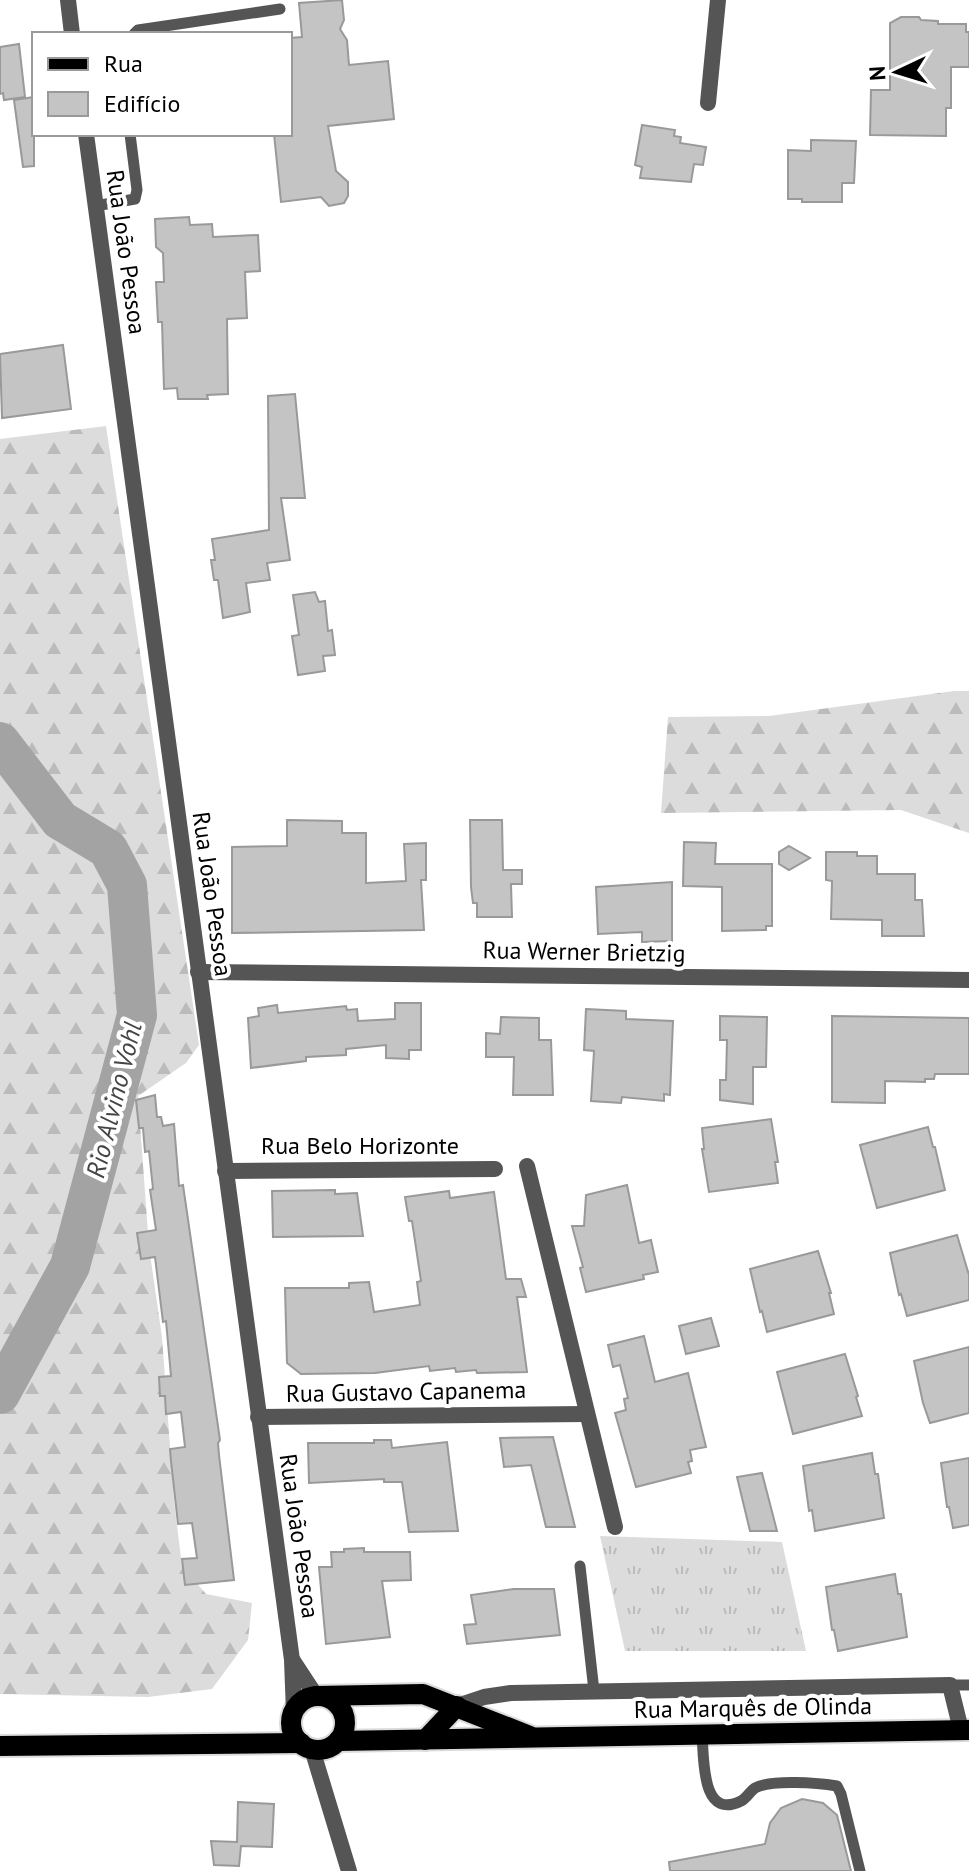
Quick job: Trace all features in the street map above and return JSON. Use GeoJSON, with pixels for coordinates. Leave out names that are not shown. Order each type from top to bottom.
{"type":"FeatureCollection","features":[{"type":"Feature","properties":{"kind":"main road","name":"Rua Marquês de Olinda"},"geometry":{"type":"LineString","coordinates":[[316,1696],[423,1694],[538,1739]]}},
{"type":"Feature","properties":{"kind":"main road"},"geometry":{"type":"LineString","coordinates":[[0,1746],[245,1744],[330,1747],[338,1741],[345,1725],[341,1707],[326,1697],[316,1696],[302,1701],[279,1727],[245,1744]]}},
{"type":"Feature","properties":{"kind":"main road"},"geometry":{"type":"LineString","coordinates":[[425,1740],[457,1706]]}},
{"type":"Feature","properties":{"kind":"main road"},"geometry":{"type":"LineString","coordinates":[[294,1713],[292,1729],[307,1746]]}},
{"type":"Feature","properties":{"kind":"main road","name":"Rua Marquês de Olinda"},"geometry":{"type":"LineString","coordinates":[[338,1741],[965,1730]]}},
{"type":"Feature","properties":{"kind":"street"},"geometry":{"type":"LineString","coordinates":[[68,0],[72,32]]}},
{"type":"Feature","properties":{"kind":"street"},"geometry":{"type":"LineString","coordinates":[[708,103],[718,0]]}},
{"type":"Feature","properties":{"kind":"street"},"geometry":{"type":"LineString","coordinates":[[714,22],[729,0]]}},
{"type":"Feature","properties":{"kind":"street","name":"Rua João Pessoa"},"geometry":{"type":"LineString","coordinates":[[86,136],[292,1660],[294,1713]]}},
{"type":"Feature","properties":{"kind":"street","name":"Rua Werner Brietzig"},"geometry":{"type":"LineString","coordinates":[[198,972],[969,980]]}},
{"type":"Feature","properties":{"kind":"street"},"geometry":{"type":"LineString","coordinates":[[527,1166],[615,1527]]}},
{"type":"Feature","properties":{"kind":"street","name":"Rua Belo Horizonte"},"geometry":{"type":"LineString","coordinates":[[225,1171],[495,1169]]}},
{"type":"Feature","properties":{"kind":"street","name":"Rua Gustavo Capanema"},"geometry":{"type":"LineString","coordinates":[[258,1417],[587,1414]]}},
{"type":"Feature","properties":{"kind":"street","name":"Rua João Pessoa"},"geometry":{"type":"LineString","coordinates":[[292,1660],[316,1696]]}},
{"type":"Feature","properties":{"kind":"street"},"geometry":{"type":"LineString","coordinates":[[457,1706],[484,1697],[511,1693],[950,1685],[965,1730]]}},
{"type":"Feature","properties":{"kind":"street"},"geometry":{"type":"LineString","coordinates":[[307,1746],[349,1871]]}},
{"type":"Feature","properties":{"kind":"lane"},"geometry":{"type":"LineString","coordinates":[[136,32],[280,9]]}},
{"type":"Feature","properties":{"kind":"lane"},"geometry":{"type":"LineString","coordinates":[[95,206],[135,199],[137,190],[130,136]]}},
{"type":"Feature","properties":{"kind":"lane"},"geometry":{"type":"LineString","coordinates":[[580,1566],[594,1691]]}},
{"type":"Feature","properties":{"kind":"lane"},"geometry":{"type":"LineString","coordinates":[[950,1685],[969,1685]]}},
{"type":"Feature","properties":{"kind":"lane"},"geometry":{"type":"LineString","coordinates":[[702,1735],[707,1789],[714,1800],[725,1804],[741,1801],[756,1787],[772,1784],[837,1786],[856,1846],[860,1871]]}},
{"type":"Feature","properties":{"kind":"green space"},"geometry":{"type":"Polygon","coordinates":[[[106,426],[199,1045],[186,1063],[138,1096],[149,1247],[162,1337],[182,1566],[206,1594],[252,1603],[248,1640],[212,1689],[148,1697],[0,1694],[0,439],[106,426]]]}},
{"type":"Feature","properties":{"kind":"green space"},"geometry":{"type":"Polygon","coordinates":[[[969,691],[969,833],[901,810],[661,813],[668,717],[769,716],[969,691]]]}},
{"type":"Feature","properties":{"kind":"green space"},"geometry":{"type":"Polygon","coordinates":[[[600,1536],[782,1542],[806,1651],[625,1651],[600,1536]]]}},
{"type":"Feature","properties":{"kind":"building"},"geometry":{"type":"Polygon","coordinates":[[[342,0],[344,20],[340,29],[347,40],[349,65],[388,61],[394,119],[328,126],[336,171],[348,182],[348,196],[344,203],[329,206],[321,197],[281,202],[274,136],[292,136],[292,38],[302,37],[299,3],[342,0]]]}},
{"type":"Feature","properties":{"kind":"building"},"geometry":{"type":"Polygon","coordinates":[[[901,17],[919,17],[921,20],[938,21],[938,24],[966,24],[966,32],[969,32],[969,67],[951,67],[951,108],[946,108],[946,136],[870,135],[871,90],[890,90],[890,23],[901,17]]]}},
{"type":"Feature","properties":{"kind":"building"},"geometry":{"type":"Polygon","coordinates":[[[19,44],[25,97],[4,100],[3,93],[0,94],[0,47],[19,44]]]}},
{"type":"Feature","properties":{"kind":"building"},"geometry":{"type":"Polygon","coordinates":[[[32,97],[34,166],[23,167],[14,100],[32,97]]]}},
{"type":"Feature","properties":{"kind":"building"},"geometry":{"type":"Polygon","coordinates":[[[642,125],[675,130],[674,136],[681,137],[680,143],[706,147],[703,165],[694,164],[691,182],[640,178],[642,167],[635,165],[642,125]]]}},
{"type":"Feature","properties":{"kind":"building"},"geometry":{"type":"Polygon","coordinates":[[[811,140],[856,141],[854,183],[842,183],[842,202],[788,199],[788,150],[811,151],[811,140]]]}},
{"type":"Feature","properties":{"kind":"building"},"geometry":{"type":"Polygon","coordinates":[[[189,217],[190,225],[212,224],[213,237],[258,235],[260,271],[245,272],[247,318],[227,319],[228,394],[207,395],[208,399],[178,399],[177,388],[164,389],[162,322],[158,322],[156,282],[164,282],[163,253],[156,247],[155,219],[189,217]]]}},
{"type":"Feature","properties":{"kind":"building"},"geometry":{"type":"Polygon","coordinates":[[[63,345],[71,409],[2,418],[0,354],[63,345]]]}},
{"type":"Feature","properties":{"kind":"building"},"geometry":{"type":"Polygon","coordinates":[[[295,394],[305,498],[281,498],[290,560],[267,563],[270,580],[246,583],[250,612],[223,618],[218,580],[214,580],[211,560],[215,560],[212,539],[269,530],[268,396],[295,394]]]}},
{"type":"Feature","properties":{"kind":"building"},"geometry":{"type":"Polygon","coordinates":[[[315,592],[319,602],[325,601],[328,631],[332,630],[335,655],[323,656],[325,671],[298,675],[292,636],[299,635],[293,595],[315,592]]]}},
{"type":"Feature","properties":{"kind":"building"},"geometry":{"type":"Polygon","coordinates":[[[287,820],[342,821],[342,833],[366,833],[366,883],[406,881],[404,844],[426,843],[426,880],[421,880],[424,930],[232,933],[232,847],[287,846],[287,820]]]}},
{"type":"Feature","properties":{"kind":"building"},"geometry":{"type":"Polygon","coordinates":[[[470,820],[502,820],[503,870],[522,870],[522,884],[511,884],[512,917],[477,917],[477,903],[473,903],[471,887],[470,820]]]}},
{"type":"Feature","properties":{"kind":"building"},"geometry":{"type":"Polygon","coordinates":[[[684,842],[716,843],[715,864],[772,864],[772,926],[766,926],[766,930],[722,931],[722,887],[683,886],[684,842]]]}},
{"type":"Feature","properties":{"kind":"building"},"geometry":{"type":"Polygon","coordinates":[[[789,846],[810,858],[789,870],[779,864],[779,852],[789,846]]]}},
{"type":"Feature","properties":{"kind":"building"},"geometry":{"type":"Polygon","coordinates":[[[826,852],[857,852],[857,856],[877,856],[877,874],[915,874],[915,900],[922,900],[924,936],[882,936],[882,920],[831,919],[832,881],[826,880],[826,852]]]}},
{"type":"Feature","properties":{"kind":"building"},"geometry":{"type":"Polygon","coordinates":[[[672,882],[672,941],[642,942],[642,932],[598,934],[596,887],[672,882]]]}},
{"type":"Feature","properties":{"kind":"building"},"geometry":{"type":"Polygon","coordinates":[[[395,1003],[421,1003],[421,1050],[409,1050],[409,1059],[386,1058],[386,1045],[346,1049],[346,1055],[306,1057],[306,1061],[251,1068],[248,1018],[259,1016],[258,1008],[277,1005],[278,1013],[346,1006],[347,1010],[357,1009],[358,1021],[395,1019],[395,1003]]]}},
{"type":"Feature","properties":{"kind":"building"},"geometry":{"type":"Polygon","coordinates":[[[586,1009],[626,1011],[626,1019],[673,1021],[670,1095],[664,1094],[664,1101],[622,1097],[621,1103],[591,1101],[594,1051],[584,1050],[586,1009]]]}},
{"type":"Feature","properties":{"kind":"building"},"geometry":{"type":"Polygon","coordinates":[[[720,1016],[767,1017],[766,1067],[753,1067],[753,1104],[720,1100],[720,1080],[726,1080],[727,1040],[720,1040],[720,1016]]]}},
{"type":"Feature","properties":{"kind":"building"},"geometry":{"type":"Polygon","coordinates":[[[832,1016],[969,1018],[969,1074],[935,1074],[934,1079],[925,1079],[925,1082],[885,1081],[885,1103],[832,1102],[832,1016]]]}},
{"type":"Feature","properties":{"kind":"building"},"geometry":{"type":"Polygon","coordinates":[[[501,1017],[539,1018],[539,1040],[551,1040],[553,1095],[513,1095],[514,1057],[486,1057],[486,1033],[500,1034],[501,1017]]]}},
{"type":"Feature","properties":{"kind":"building"},"geometry":{"type":"Polygon","coordinates":[[[155,1095],[157,1117],[161,1117],[163,1126],[174,1124],[179,1186],[183,1185],[220,1440],[219,1455],[234,1580],[185,1585],[182,1559],[197,1558],[192,1523],[178,1524],[171,1461],[170,1449],[185,1447],[181,1412],[166,1414],[165,1396],[160,1396],[159,1377],[171,1376],[166,1321],[163,1322],[155,1257],[141,1259],[137,1233],[156,1230],[150,1190],[153,1189],[149,1151],[145,1152],[136,1100],[155,1095]]]}},
{"type":"Feature","properties":{"kind":"building"},"geometry":{"type":"Polygon","coordinates":[[[771,1119],[778,1183],[709,1192],[702,1128],[771,1119]]]}},
{"type":"Feature","properties":{"kind":"building"},"geometry":{"type":"Polygon","coordinates":[[[928,1127],[945,1190],[877,1208],[860,1145],[928,1127]]]}},
{"type":"Feature","properties":{"kind":"building"},"geometry":{"type":"Polygon","coordinates":[[[627,1185],[639,1243],[651,1240],[658,1272],[643,1275],[644,1279],[586,1292],[572,1226],[584,1226],[586,1195],[627,1185]]]}},
{"type":"Feature","properties":{"kind":"building"},"geometry":{"type":"Polygon","coordinates":[[[335,1190],[335,1194],[357,1193],[363,1236],[273,1237],[272,1191],[335,1190]]]}},
{"type":"Feature","properties":{"kind":"building"},"geometry":{"type":"Polygon","coordinates":[[[449,1191],[450,1198],[494,1192],[506,1279],[521,1279],[526,1297],[517,1297],[527,1372],[456,1372],[455,1368],[430,1371],[429,1366],[375,1373],[301,1374],[287,1363],[285,1288],[349,1288],[349,1283],[369,1282],[374,1312],[420,1305],[417,1282],[421,1281],[405,1197],[449,1191]]]}},
{"type":"Feature","properties":{"kind":"building"},"geometry":{"type":"Polygon","coordinates":[[[957,1235],[969,1275],[969,1300],[907,1316],[890,1253],[957,1235]]]}},
{"type":"Feature","properties":{"kind":"building"},"geometry":{"type":"Polygon","coordinates":[[[818,1251],[834,1314],[767,1332],[750,1269],[818,1251]]]}},
{"type":"Feature","properties":{"kind":"building"},"geometry":{"type":"Polygon","coordinates":[[[711,1318],[719,1346],[686,1354],[679,1326],[711,1318]]]}},
{"type":"Feature","properties":{"kind":"building"},"geometry":{"type":"Polygon","coordinates":[[[644,1336],[655,1382],[688,1373],[706,1447],[690,1450],[692,1461],[688,1462],[691,1473],[636,1487],[615,1413],[626,1410],[624,1399],[628,1398],[620,1365],[613,1367],[608,1345],[644,1336]]]}},
{"type":"Feature","properties":{"kind":"building"},"geometry":{"type":"Polygon","coordinates":[[[969,1347],[969,1413],[930,1423],[914,1361],[969,1347]]]}},
{"type":"Feature","properties":{"kind":"building"},"geometry":{"type":"Polygon","coordinates":[[[845,1354],[862,1416],[793,1434],[777,1372],[845,1354]]]}},
{"type":"Feature","properties":{"kind":"building"},"geometry":{"type":"Polygon","coordinates":[[[553,1437],[575,1527],[546,1527],[531,1465],[504,1467],[500,1438],[553,1437]]]}},
{"type":"Feature","properties":{"kind":"building"},"geometry":{"type":"Polygon","coordinates":[[[374,1440],[391,1440],[392,1448],[447,1442],[458,1531],[409,1532],[402,1482],[384,1482],[384,1479],[309,1483],[308,1443],[374,1443],[374,1440]]]}},
{"type":"Feature","properties":{"kind":"building"},"geometry":{"type":"Polygon","coordinates":[[[872,1453],[884,1518],[815,1531],[803,1466],[872,1453]]]}},
{"type":"Feature","properties":{"kind":"building"},"geometry":{"type":"Polygon","coordinates":[[[969,1458],[969,1525],[953,1528],[941,1463],[969,1458]]]}},
{"type":"Feature","properties":{"kind":"building"},"geometry":{"type":"Polygon","coordinates":[[[762,1473],[777,1531],[750,1531],[737,1477],[762,1473]]]}},
{"type":"Feature","properties":{"kind":"building"},"geometry":{"type":"Polygon","coordinates":[[[364,1548],[364,1552],[410,1552],[411,1580],[382,1581],[390,1637],[326,1644],[319,1567],[332,1567],[331,1552],[364,1548]]]}},
{"type":"Feature","properties":{"kind":"building"},"geometry":{"type":"Polygon","coordinates":[[[895,1574],[907,1637],[838,1651],[826,1587],[895,1574]]]}},
{"type":"Feature","properties":{"kind":"building"},"geometry":{"type":"Polygon","coordinates":[[[514,1589],[554,1589],[560,1635],[467,1644],[464,1625],[476,1624],[471,1595],[514,1589]]]}},
{"type":"Feature","properties":{"kind":"building"},"geometry":{"type":"Polygon","coordinates":[[[802,1799],[823,1803],[837,1815],[851,1871],[670,1871],[669,1862],[765,1844],[770,1823],[781,1808],[802,1799]]]}},
{"type":"Feature","properties":{"kind":"building"},"geometry":{"type":"Polygon","coordinates":[[[238,1802],[274,1804],[272,1847],[241,1846],[239,1866],[214,1865],[211,1841],[237,1842],[238,1802]]]}},
{"type":"Feature","properties":{"kind":"waterway","name":"Rio Alvino Vohl"},"geometry":{"type":"LineString","coordinates":[[0,742],[60,820],[108,849],[127,885],[137,1015],[70,1266],[0,1394]]}}]}
